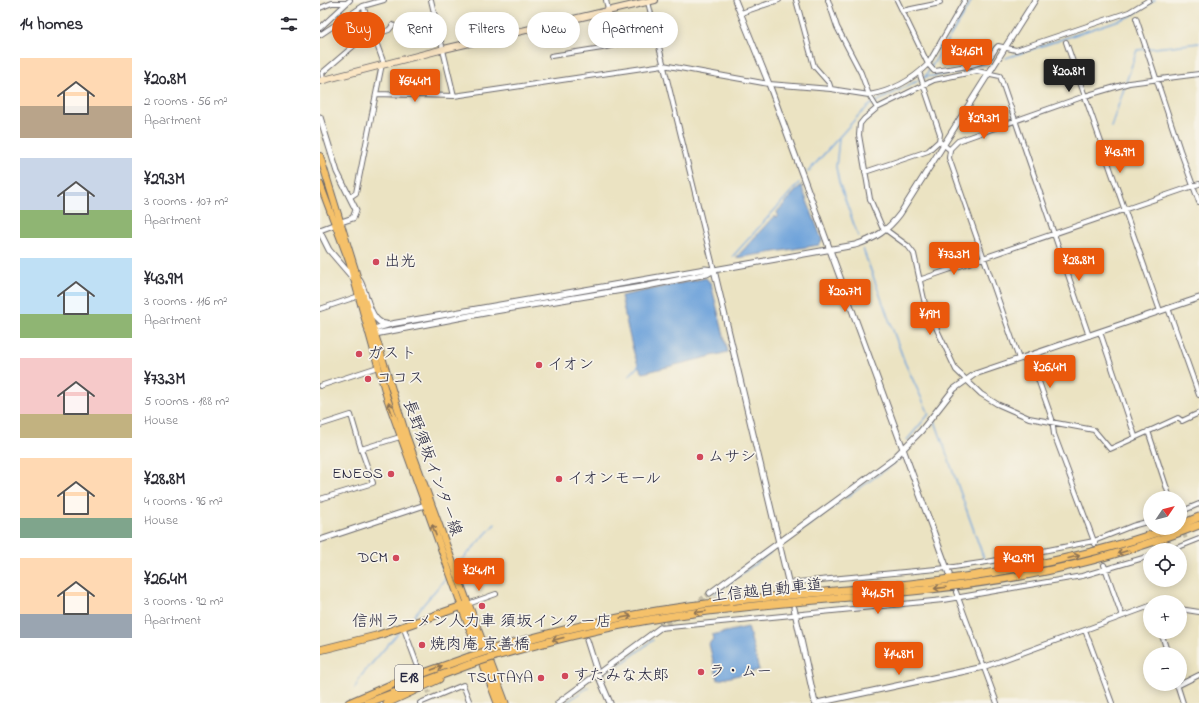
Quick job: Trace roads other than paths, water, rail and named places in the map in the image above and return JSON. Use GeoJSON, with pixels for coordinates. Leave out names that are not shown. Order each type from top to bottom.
{"type":"FeatureCollection","features":[{"type":"Feature","properties":{"kind":"highway"},"geometry":{"type":"LineString","coordinates":[[1187,522],[1199,517]]}},
{"type":"Feature","properties":{"kind":"highway","name":"上信越自動車道"},"geometry":{"type":"LineString","coordinates":[[494,653],[579,634],[685,614],[930,589],[1026,575],[1116,554],[1199,525]]}},
{"type":"Feature","properties":{"kind":"highway","name":"上信越自動車道"},"geometry":{"type":"LineString","coordinates":[[366,703],[494,653],[577,627],[683,607],[770,596],[915,583],[1022,568],[1092,553],[1149,535]]}},
{"type":"Feature","properties":{"kind":"highway"},"geometry":{"type":"LineString","coordinates":[[320,650],[376,636],[465,605]]}},
{"type":"Feature","properties":{"kind":"highway"},"geometry":{"type":"LineString","coordinates":[[465,605],[498,703]]}},
{"type":"Feature","properties":{"kind":"highway"},"geometry":{"type":"LineString","coordinates":[[465,605],[505,703]]}},
{"type":"Feature","properties":{"kind":"highway"},"geometry":{"type":"LineString","coordinates":[[387,703],[471,662]]}},
{"type":"Feature","properties":{"kind":"highway","name":"上信越自動車道"},"geometry":{"type":"LineString","coordinates":[[349,703],[393,684],[471,662]]}},
{"type":"Feature","properties":{"kind":"highway"},"geometry":{"type":"LineString","coordinates":[[344,703],[393,684]]}},
{"type":"Feature","properties":{"kind":"main road"},"geometry":{"type":"LineString","coordinates":[[599,12],[656,0]]}},
{"type":"Feature","properties":{"kind":"main road"},"geometry":{"type":"LineString","coordinates":[[321,80],[588,15]]}},
{"type":"Feature","properties":{"kind":"main road","name":"長野須坂インター線"},"geometry":{"type":"LineString","coordinates":[[320,156],[372,332],[378,367],[400,436],[425,505],[465,605]]}},
{"type":"Feature","properties":{"kind":"main road","name":"長野須坂インター線"},"geometry":{"type":"LineString","coordinates":[[320,184],[339,223]]}},
{"type":"Feature","properties":{"kind":"main road","name":"長野須坂インター線"},"geometry":{"type":"LineString","coordinates":[[356,277],[359,296],[465,605]]}},
{"type":"Feature","properties":{"kind":"street"},"geometry":{"type":"LineString","coordinates":[[320,35],[363,6],[384,0]]}},
{"type":"Feature","properties":{"kind":"street"},"geometry":{"type":"LineString","coordinates":[[431,0],[432,10],[444,49],[454,96]]}},
{"type":"Feature","properties":{"kind":"street"},"geometry":{"type":"LineString","coordinates":[[606,0],[608,10]]}},
{"type":"Feature","properties":{"kind":"street"},"geometry":{"type":"LineString","coordinates":[[735,0],[769,84],[949,574]]}},
{"type":"Feature","properties":{"kind":"street"},"geometry":{"type":"LineString","coordinates":[[741,13],[779,0]]}},
{"type":"Feature","properties":{"kind":"street"},"geometry":{"type":"LineString","coordinates":[[796,0],[814,66],[829,83],[831,88]]}},
{"type":"Feature","properties":{"kind":"street"},"geometry":{"type":"LineString","coordinates":[[828,0],[837,27],[861,73],[869,95],[876,107]]}},
{"type":"Feature","properties":{"kind":"street"},"geometry":{"type":"LineString","coordinates":[[897,0],[928,65],[933,70],[952,68],[984,60],[990,57],[996,48],[1016,50],[1041,42],[1129,12],[1149,0]]}},
{"type":"Feature","properties":{"kind":"street"},"geometry":{"type":"LineString","coordinates":[[902,10],[940,3],[939,0]]}},
{"type":"Feature","properties":{"kind":"street"},"geometry":{"type":"LineString","coordinates":[[376,94],[454,96],[663,65],[769,84],[831,88],[869,95],[891,90],[920,74],[928,65],[965,0]]}},
{"type":"Feature","properties":{"kind":"street"},"geometry":{"type":"LineString","coordinates":[[320,117],[337,172],[350,197],[356,213],[351,219],[320,231],[329,250],[356,277],[366,291],[375,319],[382,324],[391,324],[705,269],[714,270],[865,242],[886,230],[900,214],[1035,0]]}},
{"type":"Feature","properties":{"kind":"street"},"geometry":{"type":"LineString","coordinates":[[320,8],[332,3],[348,2]]}},
{"type":"Feature","properties":{"kind":"street"},"geometry":{"type":"LineString","coordinates":[[320,28],[348,2]]}},
{"type":"Feature","properties":{"kind":"street"},"geometry":{"type":"LineString","coordinates":[[648,2],[790,589]]}},
{"type":"Feature","properties":{"kind":"street"},"geometry":{"type":"LineString","coordinates":[[363,6],[365,12]]}},
{"type":"Feature","properties":{"kind":"street"},"geometry":{"type":"LineString","coordinates":[[1136,18],[1199,202]]}},
{"type":"Feature","properties":{"kind":"street"},"geometry":{"type":"LineString","coordinates":[[385,31],[389,30],[393,25]]}},
{"type":"Feature","properties":{"kind":"street"},"geometry":{"type":"LineString","coordinates":[[1066,42],[1160,311]]}},
{"type":"Feature","properties":{"kind":"street"},"geometry":{"type":"LineString","coordinates":[[321,80],[322,73],[353,48]]}},
{"type":"Feature","properties":{"kind":"street"},"geometry":{"type":"LineString","coordinates":[[350,197],[356,193],[383,64],[377,48]]}},
{"type":"Feature","properties":{"kind":"street"},"geometry":{"type":"LineString","coordinates":[[551,56],[602,48]]}},
{"type":"Feature","properties":{"kind":"street"},"geometry":{"type":"LineString","coordinates":[[1089,336],[1000,76],[977,71],[934,80],[876,107],[864,119],[859,130],[870,199],[877,218],[886,230],[910,248],[915,258],[925,304],[935,328],[956,370],[981,394],[997,404],[1029,418],[1094,430],[1108,448],[1112,448],[1135,436],[1148,432],[1178,418],[1182,421],[1199,413]]}},
{"type":"Feature","properties":{"kind":"street"},"geometry":{"type":"LineString","coordinates":[[865,172],[928,151],[935,143],[939,141],[940,134],[920,74]]}},
{"type":"Feature","properties":{"kind":"street"},"geometry":{"type":"LineString","coordinates":[[1019,359],[949,158],[950,149],[958,140],[1085,96],[1129,83],[1199,74]]}},
{"type":"Feature","properties":{"kind":"street"},"geometry":{"type":"LineString","coordinates":[[939,141],[950,149]]}},
{"type":"Feature","properties":{"kind":"street"},"geometry":{"type":"LineString","coordinates":[[919,280],[1199,184]]}},
{"type":"Feature","properties":{"kind":"street"},"geometry":{"type":"LineString","coordinates":[[372,332],[647,286],[708,274],[714,270]]}},
{"type":"Feature","properties":{"kind":"street"},"geometry":{"type":"LineString","coordinates":[[320,308],[359,296]]}},
{"type":"Feature","properties":{"kind":"street"},"geometry":{"type":"LineString","coordinates":[[710,593],[904,450],[954,389],[975,374],[1199,298]]}},
{"type":"Feature","properties":{"kind":"street"},"geometry":{"type":"LineString","coordinates":[[1168,308],[1199,395]]}},
{"type":"Feature","properties":{"kind":"street"},"geometry":{"type":"LineString","coordinates":[[372,332],[391,324]]}},
{"type":"Feature","properties":{"kind":"street"},"geometry":{"type":"LineString","coordinates":[[1100,332],[1135,436]]}},
{"type":"Feature","properties":{"kind":"street"},"geometry":{"type":"LineString","coordinates":[[1030,356],[1052,419],[1051,423],[1094,543]]}},
{"type":"Feature","properties":{"kind":"street"},"geometry":{"type":"LineString","coordinates":[[320,386],[378,367]]}},
{"type":"Feature","properties":{"kind":"street"},"geometry":{"type":"LineString","coordinates":[[320,425],[350,415],[373,483],[320,499]]}},
{"type":"Feature","properties":{"kind":"street"},"geometry":{"type":"LineString","coordinates":[[1148,432],[1168,491]]}},
{"type":"Feature","properties":{"kind":"street"},"geometry":{"type":"LineString","coordinates":[[361,449],[400,436]]}},
{"type":"Feature","properties":{"kind":"street"},"geometry":{"type":"LineString","coordinates":[[1187,509],[1199,504]]}},
{"type":"Feature","properties":{"kind":"street"},"geometry":{"type":"LineString","coordinates":[[320,540],[425,505]]}},
{"type":"Feature","properties":{"kind":"street"},"geometry":{"type":"LineString","coordinates":[[788,582],[947,568],[1094,543],[1132,526],[1143,523]]}},
{"type":"Feature","properties":{"kind":"street"},"geometry":{"type":"LineString","coordinates":[[1183,543],[1199,539]]}},
{"type":"Feature","properties":{"kind":"street"},"geometry":{"type":"LineString","coordinates":[[558,703],[660,628],[958,598],[1032,586],[1143,558]]}},
{"type":"Feature","properties":{"kind":"street"},"geometry":{"type":"LineString","coordinates":[[1105,567],[1122,616]]}},
{"type":"Feature","properties":{"kind":"street"},"geometry":{"type":"LineString","coordinates":[[956,592],[998,703]]}},
{"type":"Feature","properties":{"kind":"street"},"geometry":{"type":"LineString","coordinates":[[465,605],[496,594]]}},
{"type":"Feature","properties":{"kind":"street"},"geometry":{"type":"LineString","coordinates":[[794,608],[816,703],[984,667],[1143,608]]}},
{"type":"Feature","properties":{"kind":"street"},"geometry":{"type":"LineString","coordinates":[[1187,610],[1199,612]]}},
{"type":"Feature","properties":{"kind":"street"},"geometry":{"type":"LineString","coordinates":[[404,626],[417,664]]}},
{"type":"Feature","properties":{"kind":"street"},"geometry":{"type":"LineString","coordinates":[[1085,630],[1112,703]]}},
{"type":"Feature","properties":{"kind":"street"},"geometry":{"type":"LineString","coordinates":[[587,640],[598,675],[610,703]]}},
{"type":"Feature","properties":{"kind":"street"},"geometry":{"type":"LineString","coordinates":[[1187,680],[1199,675]]}},
{"type":"Feature","properties":{"kind":"street"},"geometry":{"type":"LineString","coordinates":[[420,703],[430,696],[463,685],[470,703]]}},
{"type":"Feature","properties":{"kind":"street"},"geometry":{"type":"LineString","coordinates":[[1179,691],[1183,703]]}},
{"type":"Feature","properties":{"kind":"water"},"geometry":{"type":"Polygon","coordinates":[[[801,185],[822,240],[819,245],[736,258],[774,216],[776,218],[778,215],[777,212],[801,185]]]}},
{"type":"Feature","properties":{"kind":"water"},"geometry":{"type":"Polygon","coordinates":[[[706,278],[711,284],[728,352],[643,373],[636,359],[621,296],[706,278]]]}},
{"type":"Feature","properties":{"kind":"water"},"geometry":{"type":"Polygon","coordinates":[[[748,627],[759,670],[718,680],[709,644],[713,639],[712,635],[748,627]]]}},
{"type":"Feature","properties":{"kind":"waterway"},"geometry":{"type":"LineString","coordinates":[[925,77],[972,0]]}},
{"type":"Feature","properties":{"kind":"waterway"},"geometry":{"type":"LineString","coordinates":[[1006,58],[1131,16],[1155,0]]}},
{"type":"Feature","properties":{"kind":"waterway"},"geometry":{"type":"LineString","coordinates":[[1111,127],[1137,50],[1199,43]]}},
{"type":"Feature","properties":{"kind":"waterway"},"geometry":{"type":"LineString","coordinates":[[808,172],[858,116],[870,105],[925,77],[954,73],[986,64]]}},
{"type":"Feature","properties":{"kind":"waterway"},"geometry":{"type":"LineString","coordinates":[[839,139],[836,167],[839,182],[858,236]]}},
{"type":"Feature","properties":{"kind":"waterway"},"geometry":{"type":"LineString","coordinates":[[733,256],[799,183]]}},
{"type":"Feature","properties":{"kind":"waterway"},"geometry":{"type":"LineString","coordinates":[[863,249],[905,363],[929,414],[907,440]]}},
{"type":"Feature","properties":{"kind":"waterway"},"geometry":{"type":"LineString","coordinates":[[629,376],[640,364]]}},
{"type":"Feature","properties":{"kind":"waterway"},"geometry":{"type":"LineString","coordinates":[[935,421],[984,559]]}},
{"type":"Feature","properties":{"kind":"waterway"},"geometry":{"type":"LineString","coordinates":[[846,498],[901,458]]}},
{"type":"Feature","properties":{"kind":"waterway"},"geometry":{"type":"LineString","coordinates":[[787,541],[839,503]]}},
{"type":"Feature","properties":{"kind":"waterway"},"geometry":{"type":"LineString","coordinates":[[460,562],[495,524]]}},
{"type":"Feature","properties":{"kind":"waterway"},"geometry":{"type":"LineString","coordinates":[[714,594],[770,553]]}},
{"type":"Feature","properties":{"kind":"waterway"},"geometry":{"type":"LineString","coordinates":[[411,619],[445,579]]}},
{"type":"Feature","properties":{"kind":"waterway"},"geometry":{"type":"LineString","coordinates":[[355,688],[361,676],[398,633]]}},
{"type":"Feature","properties":{"kind":"waterway"},"geometry":{"type":"LineString","coordinates":[[608,674],[653,640]]}},
{"type":"Feature","properties":{"kind":"waterway"},"geometry":{"type":"LineString","coordinates":[[566,703],[588,687]]}},
{"type":"Feature","properties":{"kind":"tunnel"},"geometry":{"type":"LineString","coordinates":[[1184,535],[1186,539]]}},
{"type":"Feature","properties":{"kind":"tunnel"},"geometry":{"type":"LineString","coordinates":[[694,605],[710,593]]}},
{"type":"Feature","properties":{"kind":"tunnel"},"geometry":{"type":"LineString","coordinates":[[660,628],[677,616]]}},
{"type":"Feature","properties":{"kind":"tunnel"},"geometry":{"type":"LineString","coordinates":[[417,664],[422,675]]}},
{"type":"Feature","properties":{"kind":"tunnel"},"geometry":{"type":"LineString","coordinates":[[426,685],[429,693]]}},
{"type":"Feature","properties":{"kind":"place","name":"出光"},"geometry":{"type":"Point","coordinates":[376,262]}},
{"type":"Feature","properties":{"kind":"place","name":"ガスト"},"geometry":{"type":"Point","coordinates":[359,354]}},
{"type":"Feature","properties":{"kind":"place","name":"イオン"},"geometry":{"type":"Point","coordinates":[539,365]}},
{"type":"Feature","properties":{"kind":"place","name":"ココス"},"geometry":{"type":"Point","coordinates":[368,379]}},
{"type":"Feature","properties":{"kind":"place","name":"ムサシ"},"geometry":{"type":"Point","coordinates":[700,457]}},
{"type":"Feature","properties":{"kind":"place","name":"ENEOS"},"geometry":{"type":"Point","coordinates":[391,474]}},
{"type":"Feature","properties":{"kind":"place","name":"イオンモール"},"geometry":{"type":"Point","coordinates":[559,479]}},
{"type":"Feature","properties":{"kind":"place","name":"DCM"},"geometry":{"type":"Point","coordinates":[396,558]}},
{"type":"Feature","properties":{"kind":"place","name":"信州ラーメン人力車 須坂インター店"},"geometry":{"type":"Point","coordinates":[482,606]}},
{"type":"Feature","properties":{"kind":"place","name":"焼肉庵 京善橋"},"geometry":{"type":"Point","coordinates":[422,645]}},
{"type":"Feature","properties":{"kind":"place","name":"ラ・ムー"},"geometry":{"type":"Point","coordinates":[701,672]}},
{"type":"Feature","properties":{"kind":"place","name":"すたみな太郎"},"geometry":{"type":"Point","coordinates":[565,676]}},
{"type":"Feature","properties":{"kind":"place","name":"TSUTAYA"},"geometry":{"type":"Point","coordinates":[541,678]}}]}
